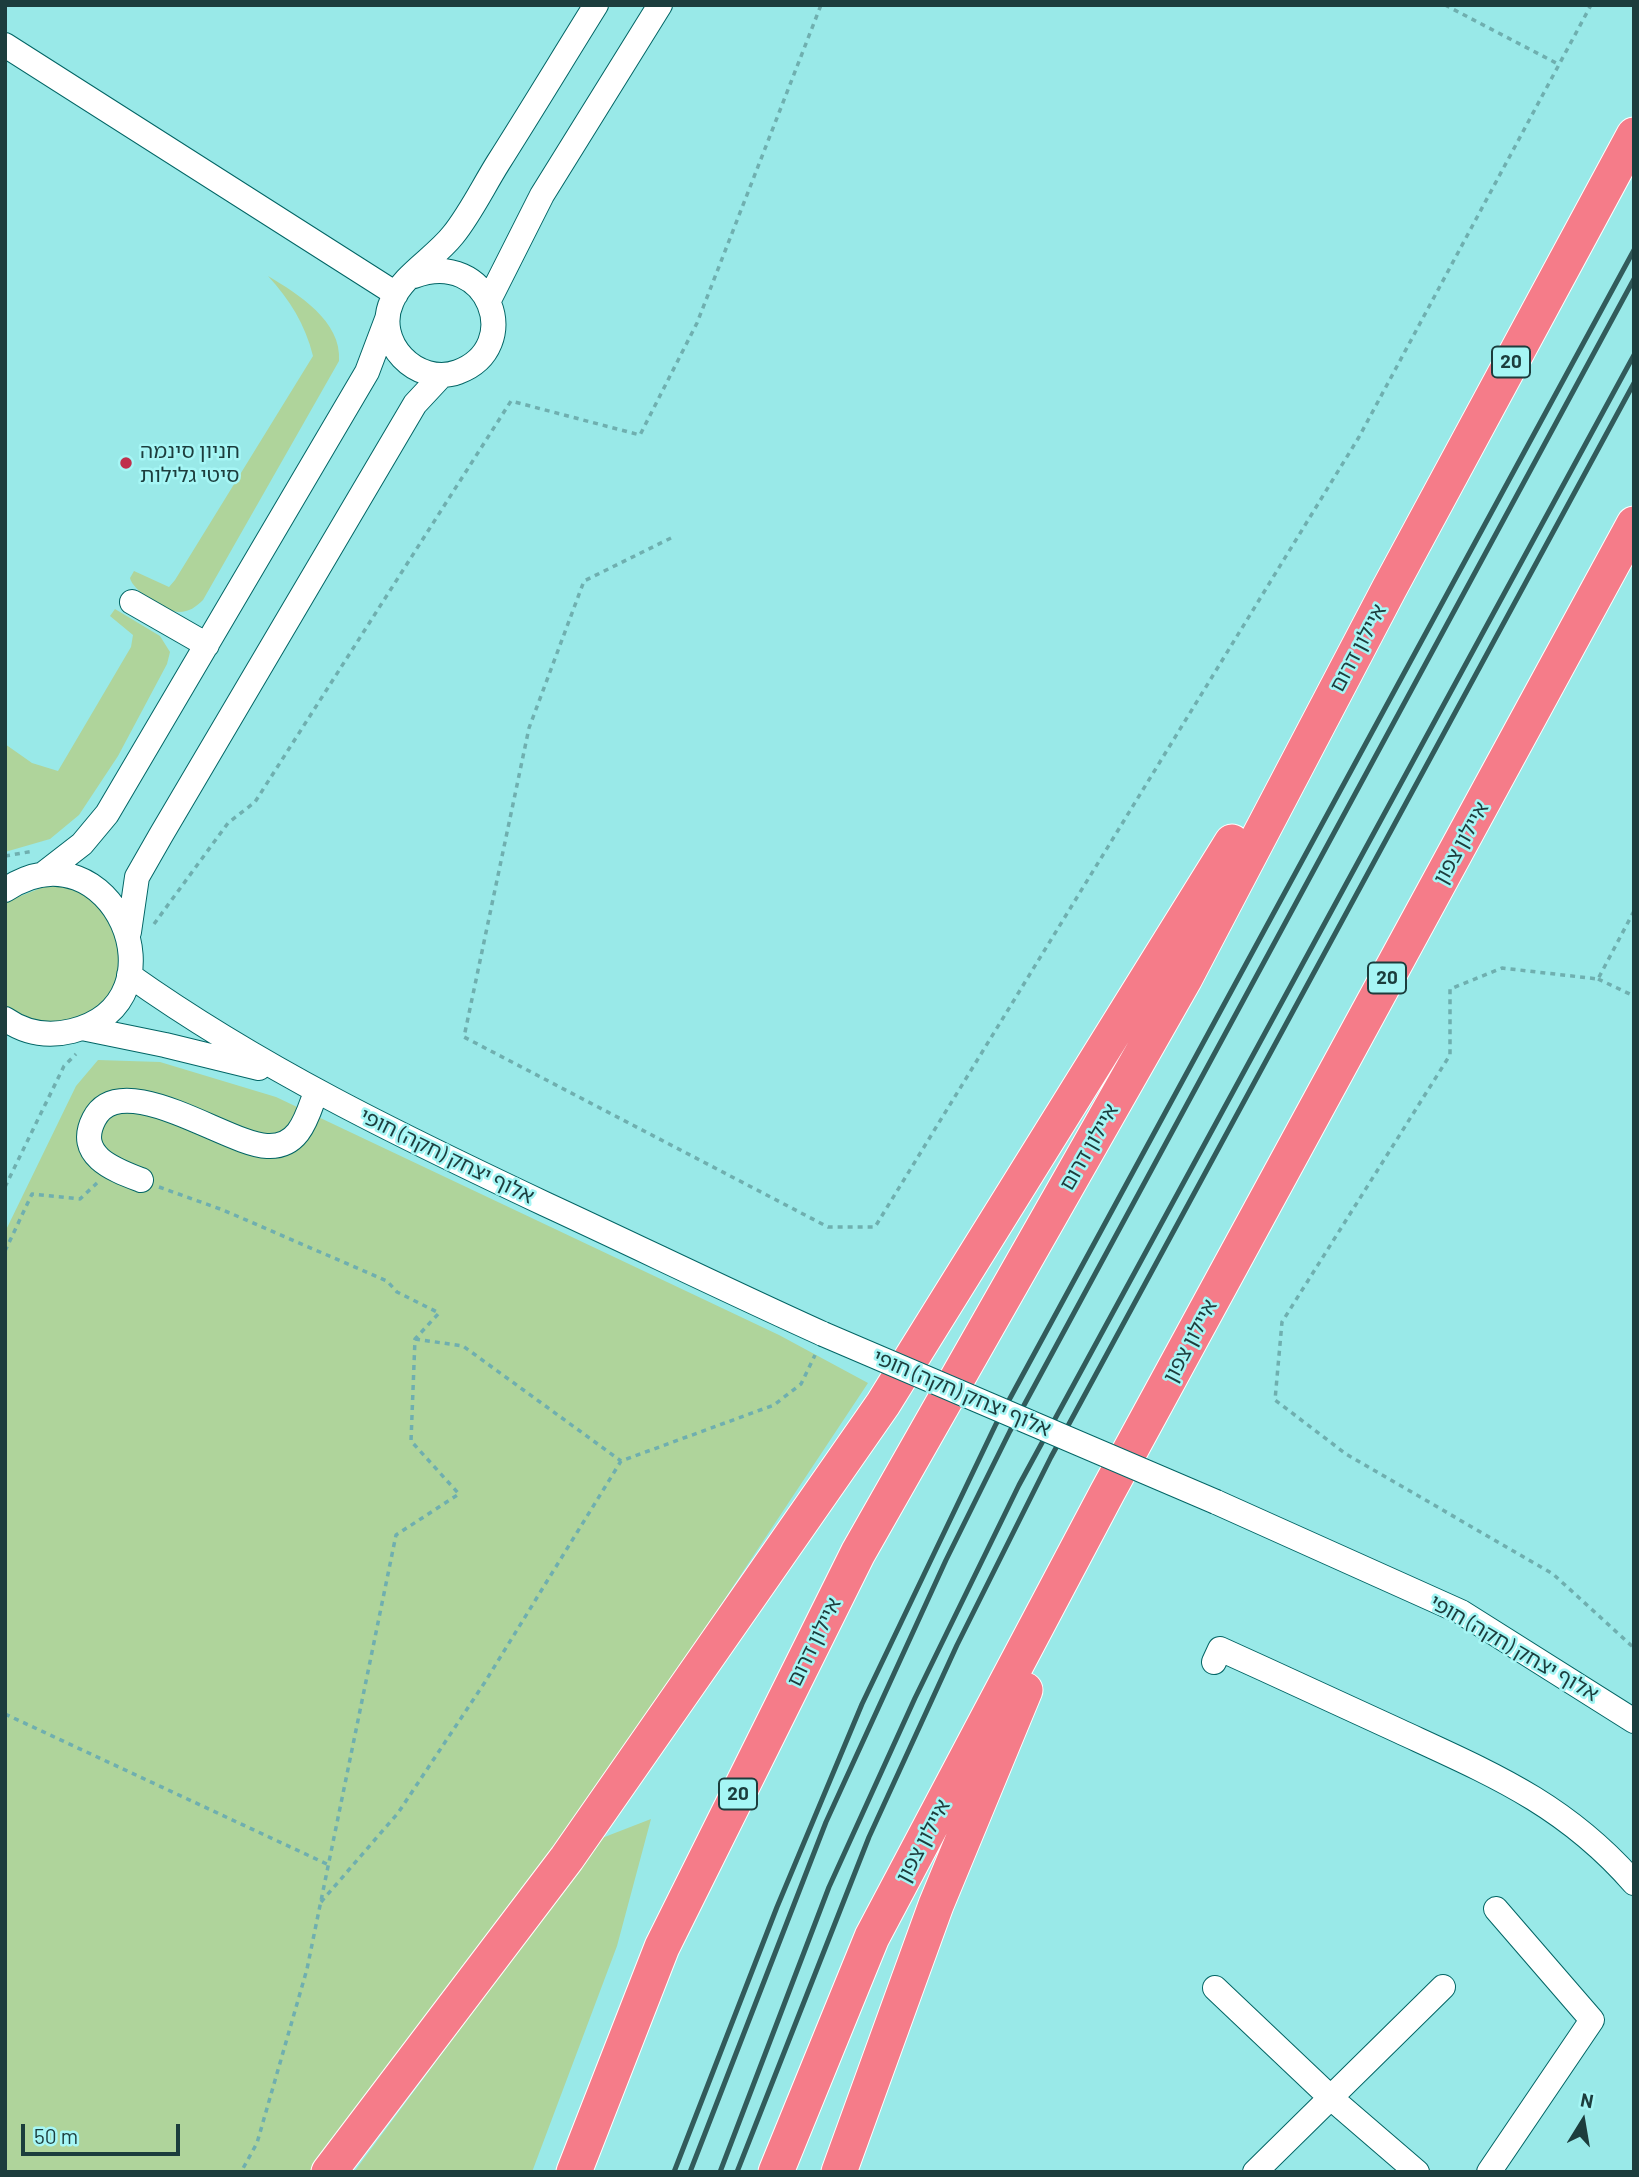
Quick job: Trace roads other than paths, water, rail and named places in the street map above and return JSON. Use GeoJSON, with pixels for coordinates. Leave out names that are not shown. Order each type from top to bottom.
{"type":"FeatureCollection","features":[{"type":"Feature","properties":{"kind":"highway","name":"איילון דרום"},"geometry":{"type":"LineString","coordinates":[[574,2172],[662,1947],[858,1553],[1185,978],[1389,589],[1634,135]]}},
{"type":"Feature","properties":{"kind":"highway","name":"איילון צפון"},"geometry":{"type":"LineString","coordinates":[[776,2172],[872,1937],[1107,1493],[1634,524]]}},
{"type":"Feature","properties":{"kind":"highway"},"geometry":{"type":"LineString","coordinates":[[329,2172],[566,1858],[883,1404],[1389,589]]}},
{"type":"Feature","properties":{"kind":"highway"},"geometry":{"type":"LineString","coordinates":[[839,2172],[936,1905],[1107,1493]]}},
{"type":"Feature","properties":{"kind":"street"},"geometry":{"type":"LineString","coordinates":[[42,875],[82,844],[107,814],[368,372],[396,294],[453,235],[596,5]]}},
{"type":"Feature","properties":{"kind":"street"},"geometry":{"type":"LineString","coordinates":[[489,300],[542,195],[660,5]]}},
{"type":"Feature","properties":{"kind":"street"},"geometry":{"type":"LineString","coordinates":[[5,45],[396,294]]}},
{"type":"Feature","properties":{"kind":"street"},"geometry":{"type":"LineString","coordinates":[[387,319],[389,336],[403,358],[425,372],[442,375],[469,367],[488,345],[493,331],[489,300],[479,285],[465,275],[448,270],[430,270],[414,276]]}},
{"type":"Feature","properties":{"kind":"street"},"geometry":{"type":"LineString","coordinates":[[7,1022],[41,1034],[85,1039],[112,1007],[129,975],[139,932],[137,877],[415,404],[442,375]]}},
{"type":"Feature","properties":{"kind":"street"},"geometry":{"type":"LineString","coordinates":[[132,603],[207,645]]}},
{"type":"Feature","properties":{"kind":"street"},"geometry":{"type":"LineString","coordinates":[[8,885],[42,875],[64,876],[86,882],[112,903],[139,932]]}},
{"type":"Feature","properties":{"kind":"street","name":"אלוף יצחק (חקה) חופי"},"geometry":{"type":"LineString","coordinates":[[129,975],[189,1017],[284,1074],[388,1130],[823,1334],[1216,1502],[1461,1612],[1634,1721]]}},
{"type":"Feature","properties":{"kind":"street","name":"אלוף יצחק (חקה) חופי"},"geometry":{"type":"LineString","coordinates":[[85,1039],[165,1045],[284,1074]]}},
{"type":"Feature","properties":{"kind":"street"},"geometry":{"type":"LineString","coordinates":[[141,1180],[109,1168],[95,1156],[90,1138],[94,1118],[109,1104],[131,1100],[153,1104],[266,1147],[286,1142],[301,1131],[316,1092]]}},
{"type":"Feature","properties":{"kind":"street"},"geometry":{"type":"LineString","coordinates":[[1214,1662],[1220,1648],[1515,1784],[1566,1818],[1601,1848],[1634,1883]]}},
{"type":"Feature","properties":{"kind":"street"},"geometry":{"type":"LineString","coordinates":[[1489,2172],[1592,2020],[1496,1909]]}},
{"type":"Feature","properties":{"kind":"street"},"geometry":{"type":"LineString","coordinates":[[1255,2172],[1443,1987]]}},
{"type":"Feature","properties":{"kind":"street"},"geometry":{"type":"LineString","coordinates":[[1215,1988],[1331,2098],[1416,2172]]}},
{"type":"Feature","properties":{"kind":"railway"},"geometry":{"type":"LineString","coordinates":[[674,2172],[777,1907],[862,1704],[996,1424],[1634,250]]}},
{"type":"Feature","properties":{"kind":"railway"},"geometry":{"type":"LineString","coordinates":[[690,2172],[826,1822],[946,1560],[1010,1431],[1634,279]]}},
{"type":"Feature","properties":{"kind":"railway"},"geometry":{"type":"LineString","coordinates":[[720,2172],[829,1887],[915,1698],[1019,1485],[1634,355]]}},
{"type":"Feature","properties":{"kind":"railway"},"geometry":{"type":"LineString","coordinates":[[737,2172],[869,1837],[957,1645],[1051,1457],[1634,383]]}},
{"type":"Feature","properties":{"kind":"place","name":"חניון סינמה סיטי גלילות"},"geometry":{"type":"Point","coordinates":[126,463]}}]}
